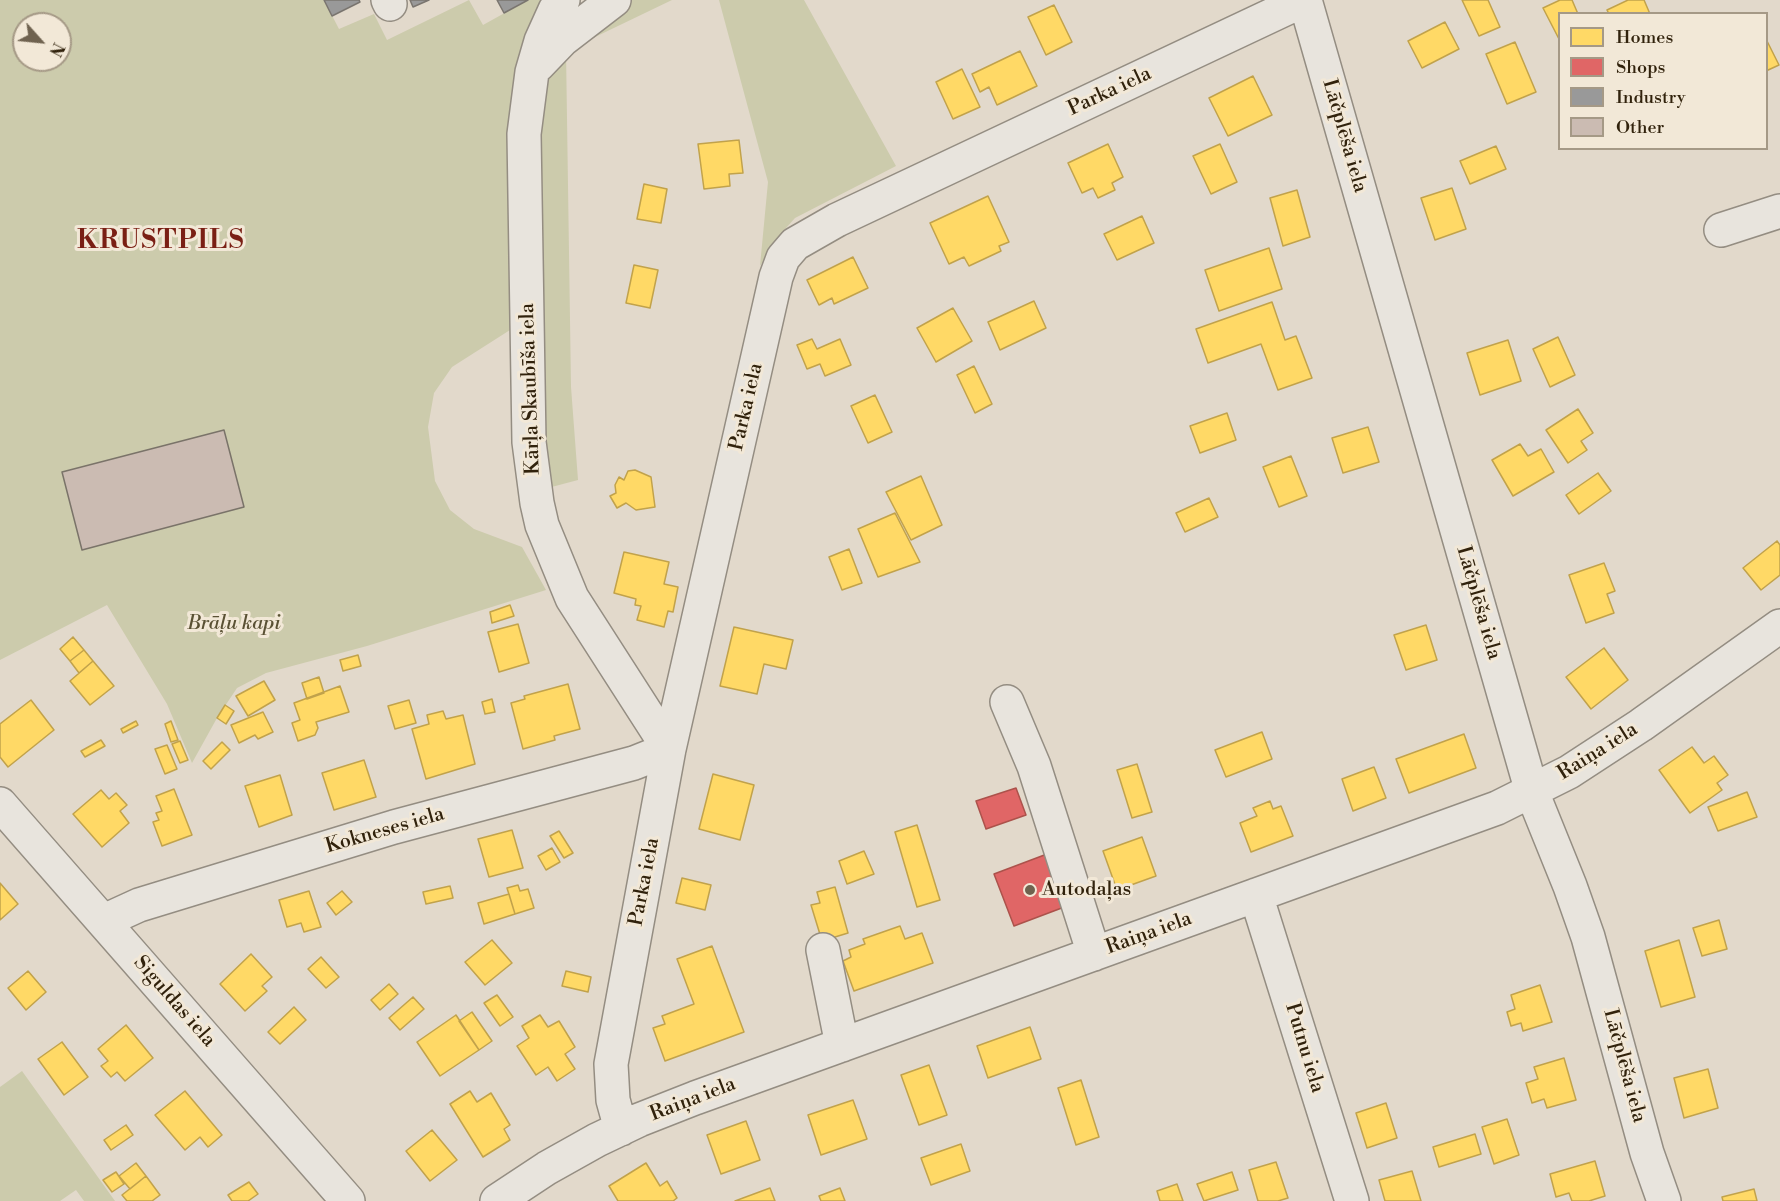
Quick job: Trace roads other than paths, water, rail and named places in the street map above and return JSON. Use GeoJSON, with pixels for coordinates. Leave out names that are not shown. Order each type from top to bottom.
{"type":"FeatureCollection","features":[{"type":"Feature","properties":{"kind":"street","name":"Kārļa Skaubīša iela"},"geometry":{"type":"LineString","coordinates":[[563,0],[555,10],[541,41],[532,72],[524,134],[529,442],[537,503],[542,525],[572,598],[669,749]]}},
{"type":"Feature","properties":{"kind":"street"},"geometry":{"type":"LineString","coordinates":[[532,72],[562,40],[614,0]]}},
{"type":"Feature","properties":{"kind":"street","name":"Parka iela"},"geometry":{"type":"LineString","coordinates":[[621,1129],[613,1100],[611,1064],[669,749],[776,277],[783,258],[795,244],[837,220],[1305,0]]}},
{"type":"Feature","properties":{"kind":"street","name":"Lāčplēša iela"},"geometry":{"type":"LineString","coordinates":[[1305,0],[1532,792],[1588,937],[1647,1153],[1664,1201]]}},
{"type":"Feature","properties":{"kind":"street"},"geometry":{"type":"LineString","coordinates":[[1721,230],[1780,211]]}},
{"type":"Feature","properties":{"kind":"street","name":"Raiņa iela"},"geometry":{"type":"LineString","coordinates":[[497,1201],[547,1168],[621,1129],[695,1098],[1497,808],[1569,772],[1641,725],[1780,626]]}},
{"type":"Feature","properties":{"kind":"street"},"geometry":{"type":"LineString","coordinates":[[1007,702],[1034,766],[1094,954]]}},
{"type":"Feature","properties":{"kind":"street","name":"Kokneses iela"},"geometry":{"type":"LineString","coordinates":[[104,921],[140,905],[383,831],[634,763],[669,749]]}},
{"type":"Feature","properties":{"kind":"street","name":"Siguldas iela"},"geometry":{"type":"LineString","coordinates":[[0,804],[348,1201]]}},
{"type":"Feature","properties":{"kind":"street","name":"Putnu iela"},"geometry":{"type":"LineString","coordinates":[[1256,895],[1352,1201]]}},
{"type":"Feature","properties":{"kind":"street"},"geometry":{"type":"LineString","coordinates":[[823,951],[842,1045]]}},
{"type":"Feature","properties":{"kind":"place","name":"Autodaļas"},"geometry":{"type":"Point","coordinates":[1030,890]}},
{"type":"Feature","properties":{"kind":"district","name":"KRUSTPILS"},"geometry":{"type":"Point","coordinates":[161,242]}},
{"type":"Feature","properties":{"kind":"park label","name":"Brāļu kapi"},"geometry":{"type":"Point","coordinates":[234,624]}}]}
